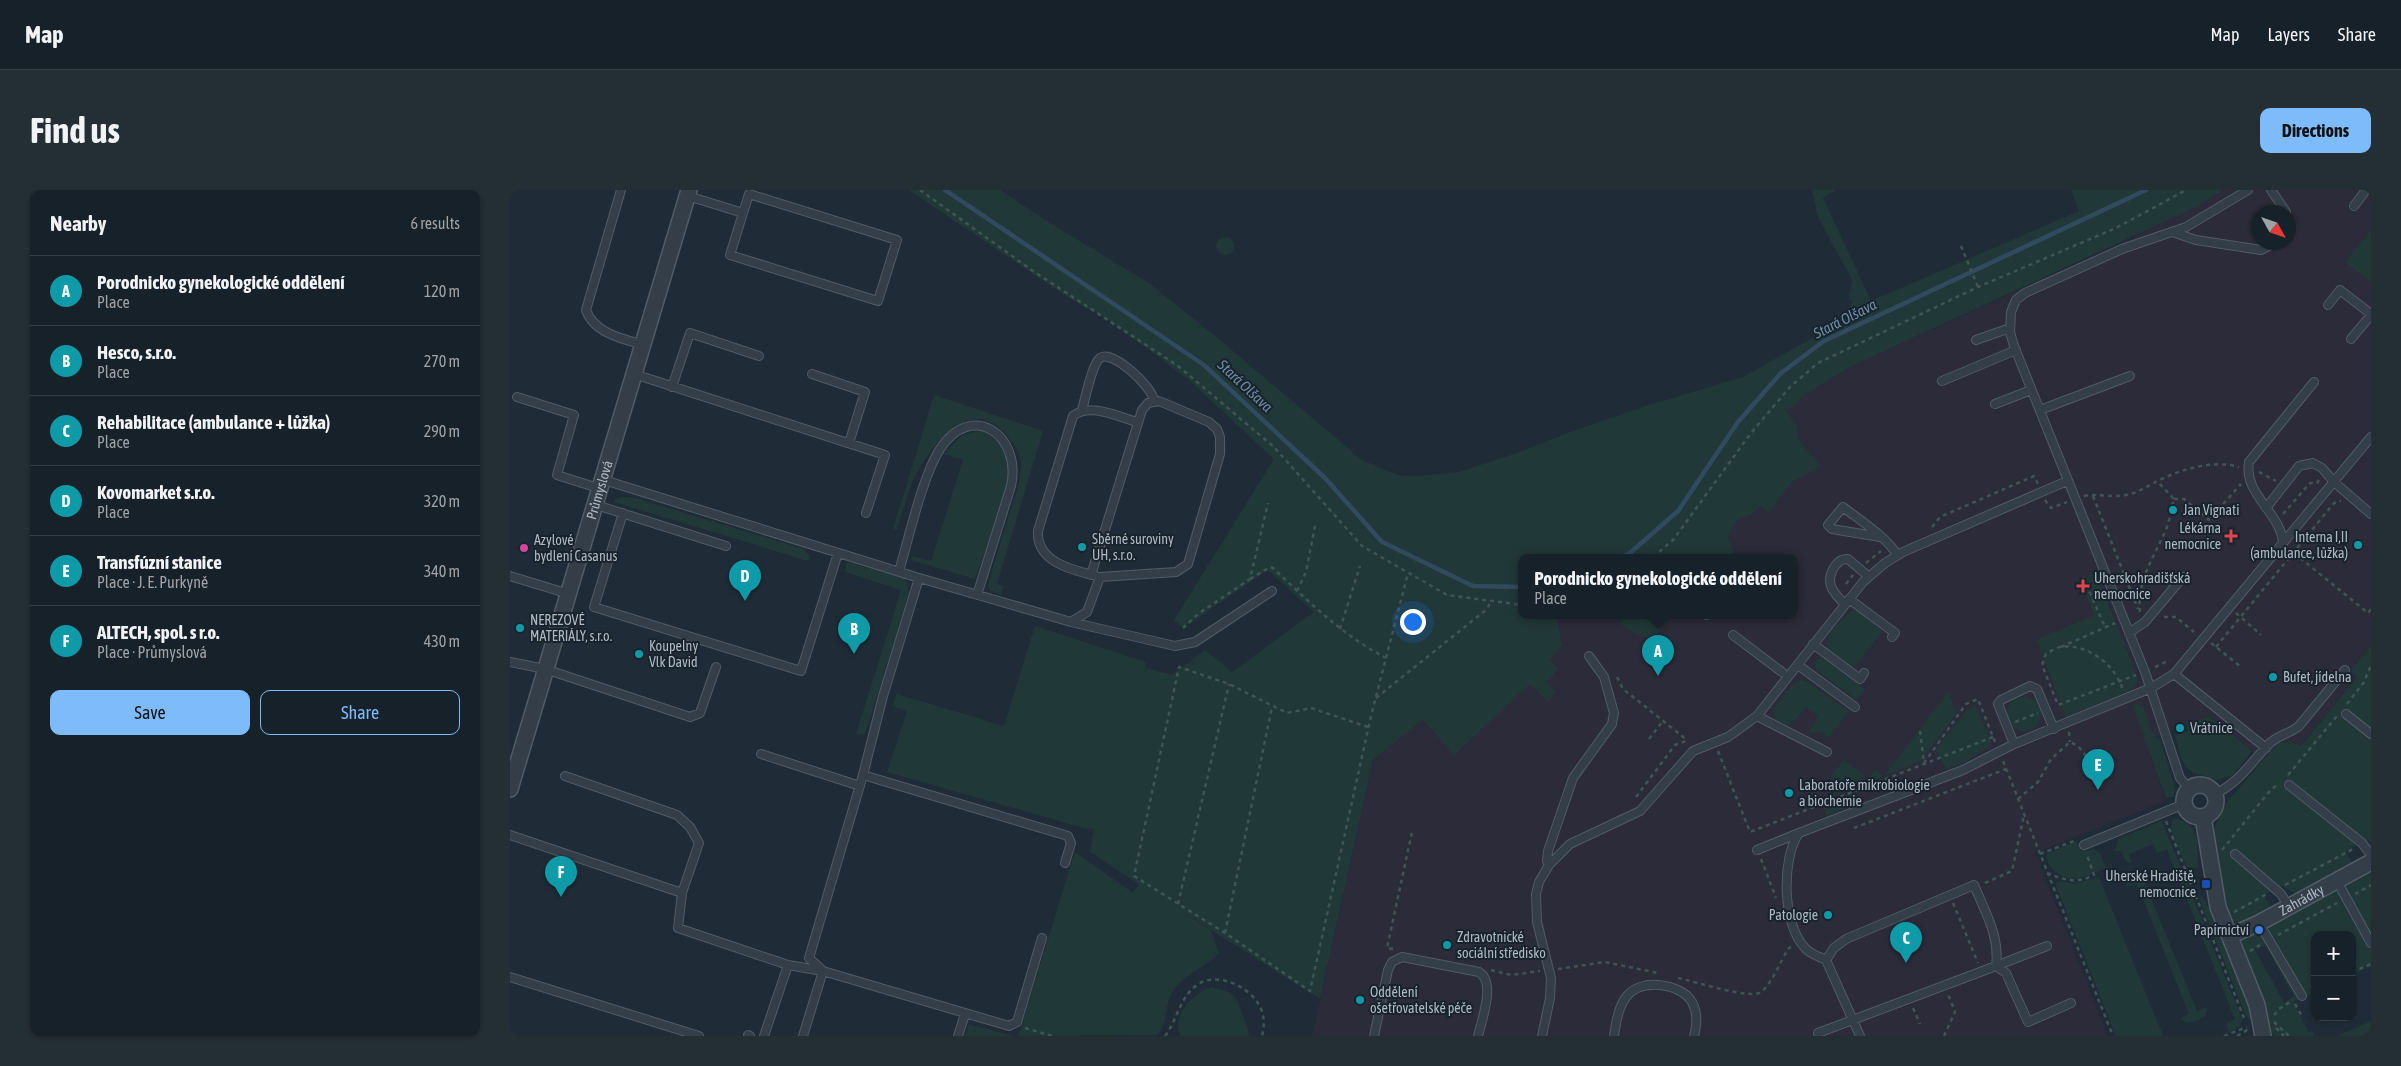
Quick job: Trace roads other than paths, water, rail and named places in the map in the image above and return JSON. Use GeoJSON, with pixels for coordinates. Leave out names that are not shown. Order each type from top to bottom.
{"type":"FeatureCollection","features":[{"type":"Feature","properties":{"kind":"street","name":"Průmyslová"},"geometry":{"type":"LineString","coordinates":[[510,789],[688,193]]}},
{"type":"Feature","properties":{"kind":"street"},"geometry":{"type":"LineString","coordinates":[[2197,784],[2204,785],[2215,794],[2216,802],[2214,809],[2203,817],[2191,814],[2184,804],[2184,796],[2189,788],[2197,784]]}},
{"type":"Feature","properties":{"kind":"street"},"geometry":{"type":"LineString","coordinates":[[2203,817],[2215,892],[2235,934],[2257,1005],[2263,1036]]}},
{"type":"Feature","properties":{"kind":"street","name":"Zahrádky"},"geometry":{"type":"LineString","coordinates":[[2235,934],[2259,923],[2371,862]]}},
{"type":"Feature","properties":{"kind":"lane"},"geometry":{"type":"LineString","coordinates":[[621,190],[586,310],[590,321],[597,326],[618,337],[644,345]]}},
{"type":"Feature","properties":{"kind":"lane"},"geometry":{"type":"LineString","coordinates":[[2189,788],[2180,778],[2145,672],[2031,390],[2010,328],[2013,305],[2025,293],[2122,249],[2186,228],[2248,190]]}},
{"type":"Feature","properties":{"kind":"lane"},"geometry":{"type":"LineString","coordinates":[[2271,190],[2281,205]]}},
{"type":"Feature","properties":{"kind":"lane"},"geometry":{"type":"LineString","coordinates":[[2354,206],[2366,190]]}},
{"type":"Feature","properties":{"kind":"lane"},"geometry":{"type":"LineString","coordinates":[[688,193],[743,213]]}},
{"type":"Feature","properties":{"kind":"lane"},"geometry":{"type":"LineString","coordinates":[[749,194],[897,240],[878,301],[730,255],[743,213],[749,194]]}},
{"type":"Feature","properties":{"kind":"lane"},"geometry":{"type":"LineString","coordinates":[[2171,232],[2196,240],[2251,248]]}},
{"type":"Feature","properties":{"kind":"lane"},"geometry":{"type":"LineString","coordinates":[[2328,305],[2340,290],[2371,315],[2351,339]]}},
{"type":"Feature","properties":{"kind":"lane"},"geometry":{"type":"LineString","coordinates":[[1976,340],[2010,328]]}},
{"type":"Feature","properties":{"kind":"lane"},"geometry":{"type":"LineString","coordinates":[[672,387],[690,332],[759,356]]}},
{"type":"Feature","properties":{"kind":"lane"},"geometry":{"type":"LineString","coordinates":[[1942,381],[2016,350]]}},
{"type":"Feature","properties":{"kind":"lane"},"geometry":{"type":"LineString","coordinates":[[1082,410],[1096,365],[1100,358],[1105,356],[1112,358],[1146,384],[1152,392],[1154,401]]}},
{"type":"Feature","properties":{"kind":"lane"},"geometry":{"type":"LineString","coordinates":[[634,374],[885,455],[866,513]]}},
{"type":"Feature","properties":{"kind":"lane"},"geometry":{"type":"LineString","coordinates":[[812,374],[865,392],[849,443]]}},
{"type":"Feature","properties":{"kind":"lane"},"geometry":{"type":"LineString","coordinates":[[2040,410],[2130,376]]}},
{"type":"Feature","properties":{"kind":"lane"},"geometry":{"type":"LineString","coordinates":[[2283,544],[2281,533],[2249,480],[2249,462],[2314,382]]}},
{"type":"Feature","properties":{"kind":"lane"},"geometry":{"type":"LineString","coordinates":[[1994,404],[2031,390]]}},
{"type":"Feature","properties":{"kind":"lane"},"geometry":{"type":"LineString","coordinates":[[517,397],[574,415],[557,475],[602,484],[1071,622],[1175,646],[1195,642],[1272,592]]}},
{"type":"Feature","properties":{"kind":"lane"},"geometry":{"type":"LineString","coordinates":[[1091,575],[1137,422],[1142,410],[1154,401],[1184,410],[1209,422],[1217,429],[1220,437],[1220,454],[1190,559],[1184,568],[1176,572],[1100,577],[1091,575],[1062,565],[1048,558],[1037,536],[1070,422],[1075,414],[1082,410],[1093,410],[1137,422]]}},
{"type":"Feature","properties":{"kind":"lane"},"geometry":{"type":"LineString","coordinates":[[899,571],[926,482],[940,448],[948,438],[959,430],[973,425],[984,426],[998,433],[1006,443],[1011,455],[1013,471],[1011,486],[978,595]]}},
{"type":"Feature","properties":{"kind":"lane"},"geometry":{"type":"LineString","coordinates":[[1757,850],[1963,770],[2014,744],[2151,688],[2174,674],[2371,437]]}},
{"type":"Feature","properties":{"kind":"lane"},"geometry":{"type":"LineString","coordinates":[[2266,508],[2302,464],[2316,464],[2371,514]]}},
{"type":"Feature","properties":{"kind":"lane"},"geometry":{"type":"LineString","coordinates":[[1542,1036],[1550,998],[1551,978],[1535,909],[1538,882],[1549,865],[1570,844],[1640,811],[1693,751],[1728,737],[1757,716],[1868,576],[1896,555],[2067,481]]}},
{"type":"Feature","properties":{"kind":"lane"},"geometry":{"type":"LineString","coordinates":[[596,505],[726,546]]}},
{"type":"Feature","properties":{"kind":"lane"},"geometry":{"type":"LineString","coordinates":[[1880,537],[1832,529],[1828,525],[1843,507],[1880,537],[1896,555]]}},
{"type":"Feature","properties":{"kind":"lane"},"geometry":{"type":"LineString","coordinates":[[623,513],[594,607],[801,671],[838,552]]}},
{"type":"Feature","properties":{"kind":"lane"},"geometry":{"type":"LineString","coordinates":[[1868,576],[1861,568],[1848,559],[1839,561],[1830,573],[1829,583],[1837,596],[1895,633],[1892,637]]}},
{"type":"Feature","properties":{"kind":"lane"},"geometry":{"type":"LineString","coordinates":[[510,576],[569,594]]}},
{"type":"Feature","properties":{"kind":"lane"},"geometry":{"type":"LineString","coordinates":[[1071,622],[1087,612],[1100,577]]}},
{"type":"Feature","properties":{"kind":"lane"},"geometry":{"type":"LineString","coordinates":[[2129,633],[2147,620],[2183,577]]}},
{"type":"Feature","properties":{"kind":"lane"},"geometry":{"type":"LineString","coordinates":[[823,971],[809,958],[860,786],[883,696],[919,578]]}},
{"type":"Feature","properties":{"kind":"lane"},"geometry":{"type":"LineString","coordinates":[[1733,635],[1782,672]]}},
{"type":"Feature","properties":{"kind":"lane"},"geometry":{"type":"LineString","coordinates":[[1814,644],[1860,679],[1864,673]]}},
{"type":"Feature","properties":{"kind":"lane"},"geometry":{"type":"LineString","coordinates":[[1549,865],[1547,861],[1548,851],[1572,778],[1612,724],[1614,713],[1604,677],[1590,656]]}},
{"type":"Feature","properties":{"kind":"lane"},"geometry":{"type":"LineString","coordinates":[[510,662],[545,669],[690,717],[700,713],[716,667]]}},
{"type":"Feature","properties":{"kind":"lane"},"geometry":{"type":"LineString","coordinates":[[1798,664],[1855,706]]}},
{"type":"Feature","properties":{"kind":"lane"},"geometry":{"type":"LineString","coordinates":[[2215,794],[2233,784],[2266,748],[2278,738],[2293,732],[2345,670]]}},
{"type":"Feature","properties":{"kind":"lane"},"geometry":{"type":"LineString","coordinates":[[2174,674],[2266,748]]}},
{"type":"Feature","properties":{"kind":"lane"},"geometry":{"type":"LineString","coordinates":[[2014,744],[1998,708],[1999,702],[2030,686],[2036,689],[2054,729]]}},
{"type":"Feature","properties":{"kind":"lane"},"geometry":{"type":"LineString","coordinates":[[2343,713],[2371,734]]}},
{"type":"Feature","properties":{"kind":"lane"},"geometry":{"type":"LineString","coordinates":[[1757,716],[1827,752]]}},
{"type":"Feature","properties":{"kind":"lane"},"geometry":{"type":"LineString","coordinates":[[761,754],[860,786]]}},
{"type":"Feature","properties":{"kind":"lane"},"geometry":{"type":"LineString","coordinates":[[863,775],[1066,836],[1070,838],[1071,843],[1065,863]]}},
{"type":"Feature","properties":{"kind":"lane"},"geometry":{"type":"LineString","coordinates":[[565,776],[677,816],[690,827],[698,843],[682,893],[678,928],[788,965],[823,971],[1009,1026],[1017,1022],[1042,938]]}},
{"type":"Feature","properties":{"kind":"lane"},"geometry":{"type":"LineString","coordinates":[[2289,785],[2362,844],[2371,855]]}},
{"type":"Feature","properties":{"kind":"lane"},"geometry":{"type":"LineString","coordinates":[[2084,845],[2184,804]]}},
{"type":"Feature","properties":{"kind":"lane"},"geometry":{"type":"LineString","coordinates":[[1799,833],[1794,840],[1790,854],[1787,908],[1799,941],[1807,950],[1826,960],[1860,1036]]}},
{"type":"Feature","properties":{"kind":"lane"},"geometry":{"type":"LineString","coordinates":[[510,835],[682,893]]}},
{"type":"Feature","properties":{"kind":"lane"},"geometry":{"type":"LineString","coordinates":[[2235,854],[2276,890],[2289,907]]}},
{"type":"Feature","properties":{"kind":"lane"},"geometry":{"type":"LineString","coordinates":[[2337,881],[2371,943]]}},
{"type":"Feature","properties":{"kind":"lane"},"geometry":{"type":"LineString","coordinates":[[1826,960],[1834,948],[1846,939],[1974,885],[1996,936],[1998,951],[1996,966]]}},
{"type":"Feature","properties":{"kind":"lane"},"geometry":{"type":"LineString","coordinates":[[2259,923],[2302,996]]}},
{"type":"Feature","properties":{"kind":"lane"},"geometry":{"type":"LineString","coordinates":[[1818,1033],[2047,946]]}},
{"type":"Feature","properties":{"kind":"lane"},"geometry":{"type":"LineString","coordinates":[[1374,1036],[1388,970],[1392,962],[1402,957],[1480,972],[1484,975],[1487,979],[1488,989],[1478,1036]]}},
{"type":"Feature","properties":{"kind":"lane"},"geometry":{"type":"LineString","coordinates":[[764,1036],[788,965]]}},
{"type":"Feature","properties":{"kind":"lane"},"geometry":{"type":"LineString","coordinates":[[1996,966],[2006,973],[2028,1022],[2072,1003]]}},
{"type":"Feature","properties":{"kind":"lane"},"geometry":{"type":"LineString","coordinates":[[803,1036],[823,971]]}},
{"type":"Feature","properties":{"kind":"lane"},"geometry":{"type":"LineString","coordinates":[[510,978],[699,1036]]}},
{"type":"Feature","properties":{"kind":"lane"},"geometry":{"type":"LineString","coordinates":[[1614,1036],[1621,1006],[1627,996],[1635,989],[1655,985],[1668,986],[1692,1001],[1696,1013],[1694,1036]]}},
{"type":"Feature","properties":{"kind":"lane"},"geometry":{"type":"LineString","coordinates":[[958,1036],[965,1014]]}},
{"type":"Feature","properties":{"kind":"waterway","name":"Stará Olšava"},"geometry":{"type":"LineString","coordinates":[[945,190],[1204,365],[1325,478],[1382,542],[1473,586],[1518,587]]}},
{"type":"Feature","properties":{"kind":"waterway","name":"Stará Olšava"},"geometry":{"type":"LineString","coordinates":[[1628,554],[1678,511],[1738,422],[1781,373],[1824,341],[2146,190]]}},
{"type":"Feature","properties":{"kind":"place","name":"Jan Vignati"},"geometry":{"type":"Point","coordinates":[2173,510]}},
{"type":"Feature","properties":{"kind":"place","name":"Lékárna nemocnice"},"geometry":{"type":"Point","coordinates":[2231,536]}},
{"type":"Feature","properties":{"kind":"place","name":"Interna I,II (ambulance, lůžka)"},"geometry":{"type":"Point","coordinates":[2358,545]}},
{"type":"Feature","properties":{"kind":"place","name":"Sběrné suroviny UH, s.r.o."},"geometry":{"type":"Point","coordinates":[1082,547]}},
{"type":"Feature","properties":{"kind":"place","name":"Azylové bydlení Casanus"},"geometry":{"type":"Point","coordinates":[524,548]}},
{"type":"Feature","properties":{"kind":"place","name":"Uherskohradišťská nemocnice"},"geometry":{"type":"Point","coordinates":[2083,586]}},
{"type":"Feature","properties":{"kind":"place","name":"Kovomarket s.r.o."},"geometry":{"type":"Point","coordinates":[745,601]}},
{"type":"Feature","properties":{"kind":"place","name":"NEREZOVÉ MATERIÁLY, s.r.o."},"geometry":{"type":"Point","coordinates":[520,628]}},
{"type":"Feature","properties":{"kind":"place","name":"Koupelny Vlk David"},"geometry":{"type":"Point","coordinates":[639,654]}},
{"type":"Feature","properties":{"kind":"place","name":"Hesco, s.r.o."},"geometry":{"type":"Point","coordinates":[854,654]}},
{"type":"Feature","properties":{"kind":"place","name":"Porodnicko gynekologické oddělení"},"geometry":{"type":"Point","coordinates":[1658,676]}},
{"type":"Feature","properties":{"kind":"place","name":"Bufet, jídelna"},"geometry":{"type":"Point","coordinates":[2273,677]}},
{"type":"Feature","properties":{"kind":"place","name":"Vrátnice"},"geometry":{"type":"Point","coordinates":[2180,728]}},
{"type":"Feature","properties":{"kind":"place","name":"Transfúzní stanice"},"geometry":{"type":"Point","coordinates":[2098,790]}},
{"type":"Feature","properties":{"kind":"place","name":"Laboratoře mikrobiologie a biochemie"},"geometry":{"type":"Point","coordinates":[1789,793]}},
{"type":"Feature","properties":{"kind":"place","name":"Uherské Hradiště, nemocnice"},"geometry":{"type":"Point","coordinates":[2206,884]}},
{"type":"Feature","properties":{"kind":"place","name":"ALTECH, spol. s r.o."},"geometry":{"type":"Point","coordinates":[561,897]}},
{"type":"Feature","properties":{"kind":"place","name":"Patologie"},"geometry":{"type":"Point","coordinates":[1828,915]}},
{"type":"Feature","properties":{"kind":"place","name":"Papírnictví"},"geometry":{"type":"Point","coordinates":[2259,930]}},
{"type":"Feature","properties":{"kind":"place","name":"Zdravotnické sociální středisko"},"geometry":{"type":"Point","coordinates":[1447,945]}},
{"type":"Feature","properties":{"kind":"place","name":"Rehabilitace (ambulance + lůžka)"},"geometry":{"type":"Point","coordinates":[1906,963]}},
{"type":"Feature","properties":{"kind":"place","name":"Oddělení ošetřovatelské péče"},"geometry":{"type":"Point","coordinates":[1360,1000]}}]}
